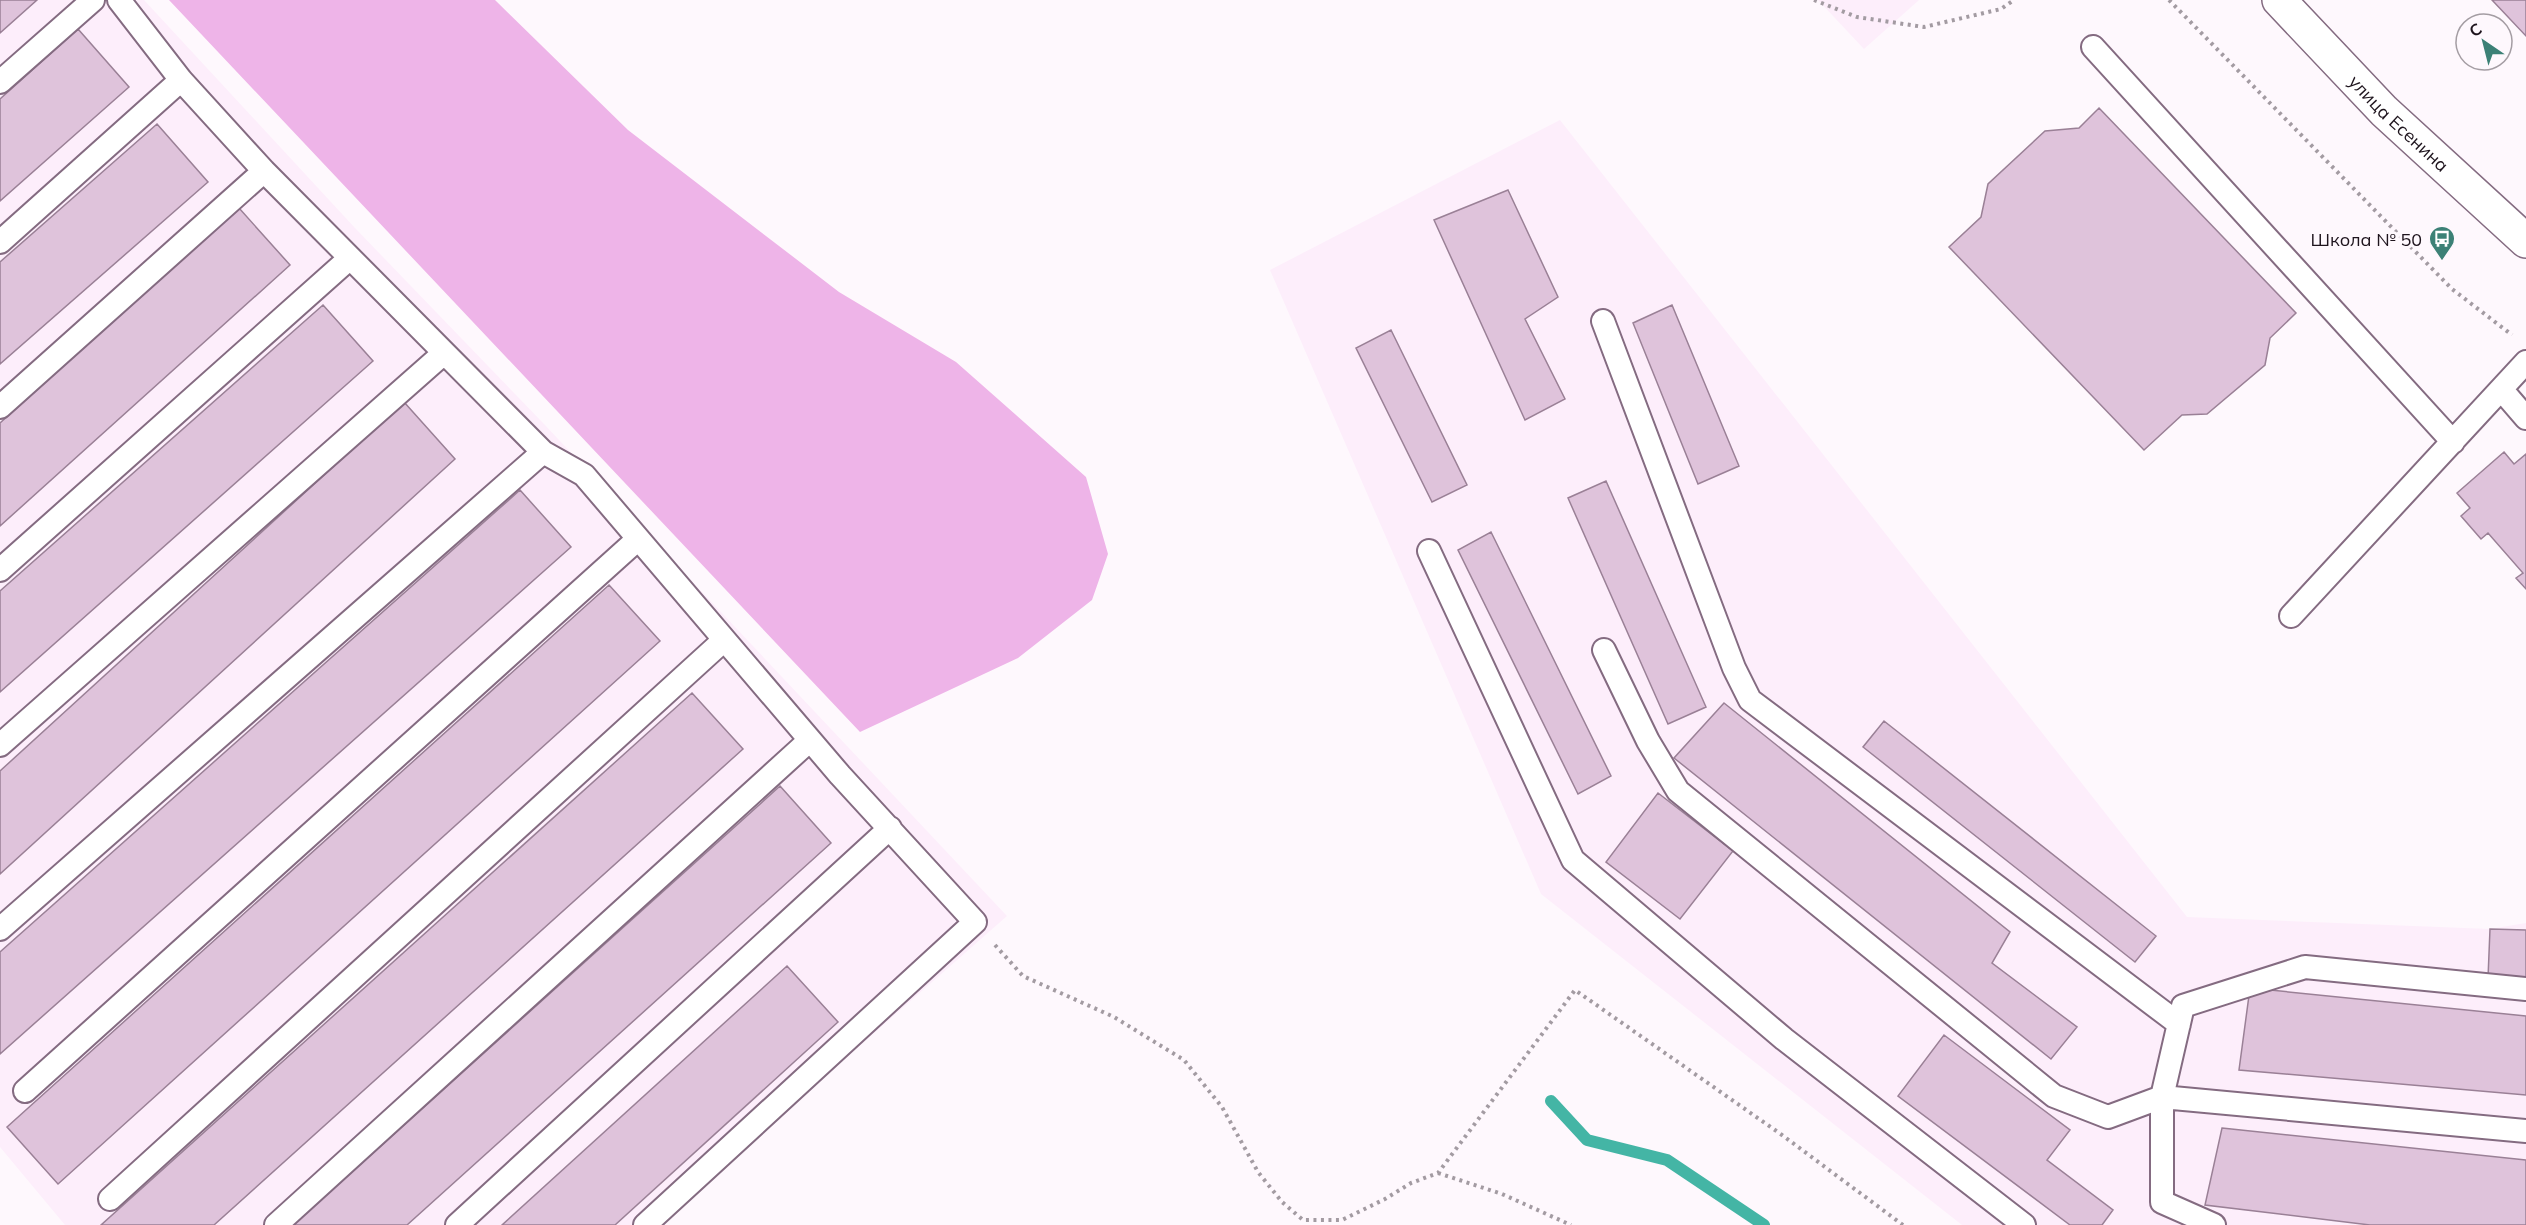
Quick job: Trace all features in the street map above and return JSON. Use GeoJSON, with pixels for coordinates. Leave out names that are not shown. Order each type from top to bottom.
{"type":"FeatureCollection","features":[{"type":"Feature","properties":{"kind":"street","name":"улица Есенина"},"geometry":{"type":"LineString","coordinates":[[2279,0],[2384,111],[2526,241]]}},
{"type":"Feature","properties":{"kind":"lane"},"geometry":{"type":"LineString","coordinates":[[0,82],[93,0]]}},
{"type":"Feature","properties":{"kind":"lane"},"geometry":{"type":"LineString","coordinates":[[119,0],[181,80],[264,171],[543,452],[584,475],[810,740],[975,922],[645,1225]]}},
{"type":"Feature","properties":{"kind":"lane"},"geometry":{"type":"LineString","coordinates":[[2093,47],[2453,441]]}},
{"type":"Feature","properties":{"kind":"lane"},"geometry":{"type":"LineString","coordinates":[[0,242],[181,80]]}},
{"type":"Feature","properties":{"kind":"lane"},"geometry":{"type":"LineString","coordinates":[[0,407],[264,171]]}},
{"type":"Feature","properties":{"kind":"lane"},"geometry":{"type":"LineString","coordinates":[[0,570],[350,258]]}},
{"type":"Feature","properties":{"kind":"lane"},"geometry":{"type":"LineString","coordinates":[[1603,321],[1734,668],[1750,700],[2179,1024]]}},
{"type":"Feature","properties":{"kind":"lane"},"geometry":{"type":"LineString","coordinates":[[0,745],[444,353]]}},
{"type":"Feature","properties":{"kind":"lane"},"geometry":{"type":"LineString","coordinates":[[2291,616],[2526,362]]}},
{"type":"Feature","properties":{"kind":"lane"},"geometry":{"type":"LineString","coordinates":[[2501,389],[2526,418]]}},
{"type":"Feature","properties":{"kind":"lane"},"geometry":{"type":"LineString","coordinates":[[0,929],[543,452]]}},
{"type":"Feature","properties":{"kind":"lane"},"geometry":{"type":"LineString","coordinates":[[25,1091],[638,539]]}},
{"type":"Feature","properties":{"kind":"lane"},"geometry":{"type":"LineString","coordinates":[[1429,551],[1573,860],[1784,1039],[2024,1225]]}},
{"type":"Feature","properties":{"kind":"lane"},"geometry":{"type":"LineString","coordinates":[[110,1199],[724,640]]}},
{"type":"Feature","properties":{"kind":"lane"},"geometry":{"type":"LineString","coordinates":[[1604,650],[1648,741],[1678,791],[2054,1096],[2108,1117],[2162,1097],[2526,1131]]}},
{"type":"Feature","properties":{"kind":"lane"},"geometry":{"type":"LineString","coordinates":[[276,1225],[810,740]]}},
{"type":"Feature","properties":{"kind":"lane"},"geometry":{"type":"LineString","coordinates":[[456,1225],[890,828]]}},
{"type":"Feature","properties":{"kind":"lane"},"geometry":{"type":"LineString","coordinates":[[2214,1225],[2162,1202],[2162,1097],[2183,1006],[2305,967],[2526,989]]}},
{"type":"Feature","properties":{"kind":"path"},"geometry":{"type":"LineString","coordinates":[[1814,0],[1857,17],[1924,27],[2001,9],[2014,0]]}},
{"type":"Feature","properties":{"kind":"path"},"geometry":{"type":"LineString","coordinates":[[2169,0],[2452,289],[2520,339]]}},
{"type":"Feature","properties":{"kind":"path"},"geometry":{"type":"LineString","coordinates":[[975,922],[1023,976],[1114,1017],[1184,1060],[1222,1107],[1258,1172],[1282,1202],[1303,1220],[1342,1220],[1412,1183],[1438,1173],[1575,990],[1782,1135],[1903,1225]]}},
{"type":"Feature","properties":{"kind":"path"},"geometry":{"type":"LineString","coordinates":[[1438,1173],[1502,1194],[1571,1225]]}},
{"type":"Feature","properties":{"kind":"shaded area"},"geometry":{"type":"Polygon","coordinates":[[[0,0],[144,0],[355,228],[544,424],[1007,916],[656,1225],[65,1225],[0,1147],[0,0]]]}},
{"type":"Feature","properties":{"kind":"shaded area"},"geometry":{"type":"Polygon","coordinates":[[[169,0],[495,0],[628,130],[839,292],[956,362],[1086,477],[1108,554],[1092,600],[1018,658],[860,732],[169,0]]]}},
{"type":"Feature","properties":{"kind":"shaded area"},"geometry":{"type":"Polygon","coordinates":[[[1818,0],[1919,0],[1864,49],[1818,0]]]}},
{"type":"Feature","properties":{"kind":"shaded area"},"geometry":{"type":"Polygon","coordinates":[[[1560,120],[2187,917],[2490,929],[2526,923],[2526,1225],[1962,1225],[1541,894],[1270,270],[1560,120]]]}},
{"type":"Feature","properties":{"kind":"building"},"geometry":{"type":"Polygon","coordinates":[[[0,0],[37,0],[0,33],[0,0]]]}},
{"type":"Feature","properties":{"kind":"building"},"geometry":{"type":"Polygon","coordinates":[[[2492,0],[2526,0],[2526,36],[2514,23],[2514,12],[2503,12],[2492,0]]]}},
{"type":"Feature","properties":{"kind":"building"},"geometry":{"type":"Polygon","coordinates":[[[78,29],[129,87],[0,201],[0,99],[78,29]]]}},
{"type":"Feature","properties":{"kind":"building"},"geometry":{"type":"Polygon","coordinates":[[[2099,108],[2296,313],[2270,338],[2265,365],[2207,414],[2182,415],[2144,450],[1949,247],[1981,217],[1988,184],[2045,131],[2079,128],[2099,108]]]}},
{"type":"Feature","properties":{"kind":"building"},"geometry":{"type":"Polygon","coordinates":[[[157,124],[208,182],[0,364],[0,262],[157,124]]]}},
{"type":"Feature","properties":{"kind":"building"},"geometry":{"type":"Polygon","coordinates":[[[1508,190],[1558,297],[1525,319],[1565,399],[1525,420],[1434,220],[1508,190]]]}},
{"type":"Feature","properties":{"kind":"building"},"geometry":{"type":"Polygon","coordinates":[[[239,208],[290,265],[0,526],[0,423],[239,208]]]}},
{"type":"Feature","properties":{"kind":"building"},"geometry":{"type":"Polygon","coordinates":[[[323,305],[373,361],[0,692],[0,591],[323,305]]]}},
{"type":"Feature","properties":{"kind":"building"},"geometry":{"type":"Polygon","coordinates":[[[1672,305],[1739,466],[1698,484],[1633,323],[1672,305]]]}},
{"type":"Feature","properties":{"kind":"building"},"geometry":{"type":"Polygon","coordinates":[[[1391,330],[1467,485],[1432,502],[1356,348],[1391,330]]]}},
{"type":"Feature","properties":{"kind":"building"},"geometry":{"type":"Polygon","coordinates":[[[404,402],[455,459],[0,874],[0,771],[404,402]]]}},
{"type":"Feature","properties":{"kind":"building"},"geometry":{"type":"Polygon","coordinates":[[[2504,452],[2514,464],[2526,454],[2526,589],[2516,578],[2523,573],[2488,533],[2481,539],[2461,516],[2470,508],[2457,493],[2504,452]]]}},
{"type":"Feature","properties":{"kind":"building"},"geometry":{"type":"Polygon","coordinates":[[[1606,481],[1706,707],[1668,724],[1568,498],[1606,481]]]}},
{"type":"Feature","properties":{"kind":"building"},"geometry":{"type":"Polygon","coordinates":[[[520,490],[571,547],[0,1054],[0,952],[520,490]]]}},
{"type":"Feature","properties":{"kind":"building"},"geometry":{"type":"Polygon","coordinates":[[[1491,532],[1611,776],[1578,794],[1458,550],[1491,532]]]}},
{"type":"Feature","properties":{"kind":"building"},"geometry":{"type":"Polygon","coordinates":[[[609,585],[660,641],[58,1184],[7,1127],[609,585]]]}},
{"type":"Feature","properties":{"kind":"building"},"geometry":{"type":"Polygon","coordinates":[[[692,693],[743,749],[214,1225],[101,1225],[692,693]]]}},
{"type":"Feature","properties":{"kind":"building"},"geometry":{"type":"Polygon","coordinates":[[[1724,703],[2010,932],[1992,963],[2077,1027],[2051,1059],[1674,758],[1724,703]]]}},
{"type":"Feature","properties":{"kind":"building"},"geometry":{"type":"Polygon","coordinates":[[[1884,721],[2156,936],[2135,962],[1863,747],[1884,721]]]}},
{"type":"Feature","properties":{"kind":"building"},"geometry":{"type":"Polygon","coordinates":[[[780,786],[831,843],[407,1225],[293,1225],[780,786]]]}},
{"type":"Feature","properties":{"kind":"building"},"geometry":{"type":"Polygon","coordinates":[[[1658,793],[1733,851],[1680,919],[1606,862],[1658,793]]]}},
{"type":"Feature","properties":{"kind":"building"},"geometry":{"type":"Polygon","coordinates":[[[2490,929],[2526,930],[2526,980],[2488,978],[2490,929]]]}},
{"type":"Feature","properties":{"kind":"building"},"geometry":{"type":"Polygon","coordinates":[[[787,966],[838,1022],[615,1225],[502,1225],[787,966]]]}},
{"type":"Feature","properties":{"kind":"building"},"geometry":{"type":"Polygon","coordinates":[[[2250,988],[2526,1016],[2526,1095],[2239,1070],[2250,988]]]}},
{"type":"Feature","properties":{"kind":"building"},"geometry":{"type":"Polygon","coordinates":[[[1944,1035],[2070,1130],[2047,1160],[2113,1210],[2102,1225],[2070,1225],[1898,1096],[1944,1035]]]}},
{"type":"Feature","properties":{"kind":"building"},"geometry":{"type":"Polygon","coordinates":[[[2222,1128],[2526,1160],[2526,1225],[2370,1225],[2205,1205],[2222,1128]]]}},
{"type":"Feature","properties":{"kind":"waterway"},"geometry":{"type":"LineString","coordinates":[[1551,1101],[1587,1140],[1667,1160],[1764,1225]]}},
{"type":"Feature","properties":{"kind":"place","name":"Школа № 50"},"geometry":{"type":"Point","coordinates":[2442,262]}}]}
